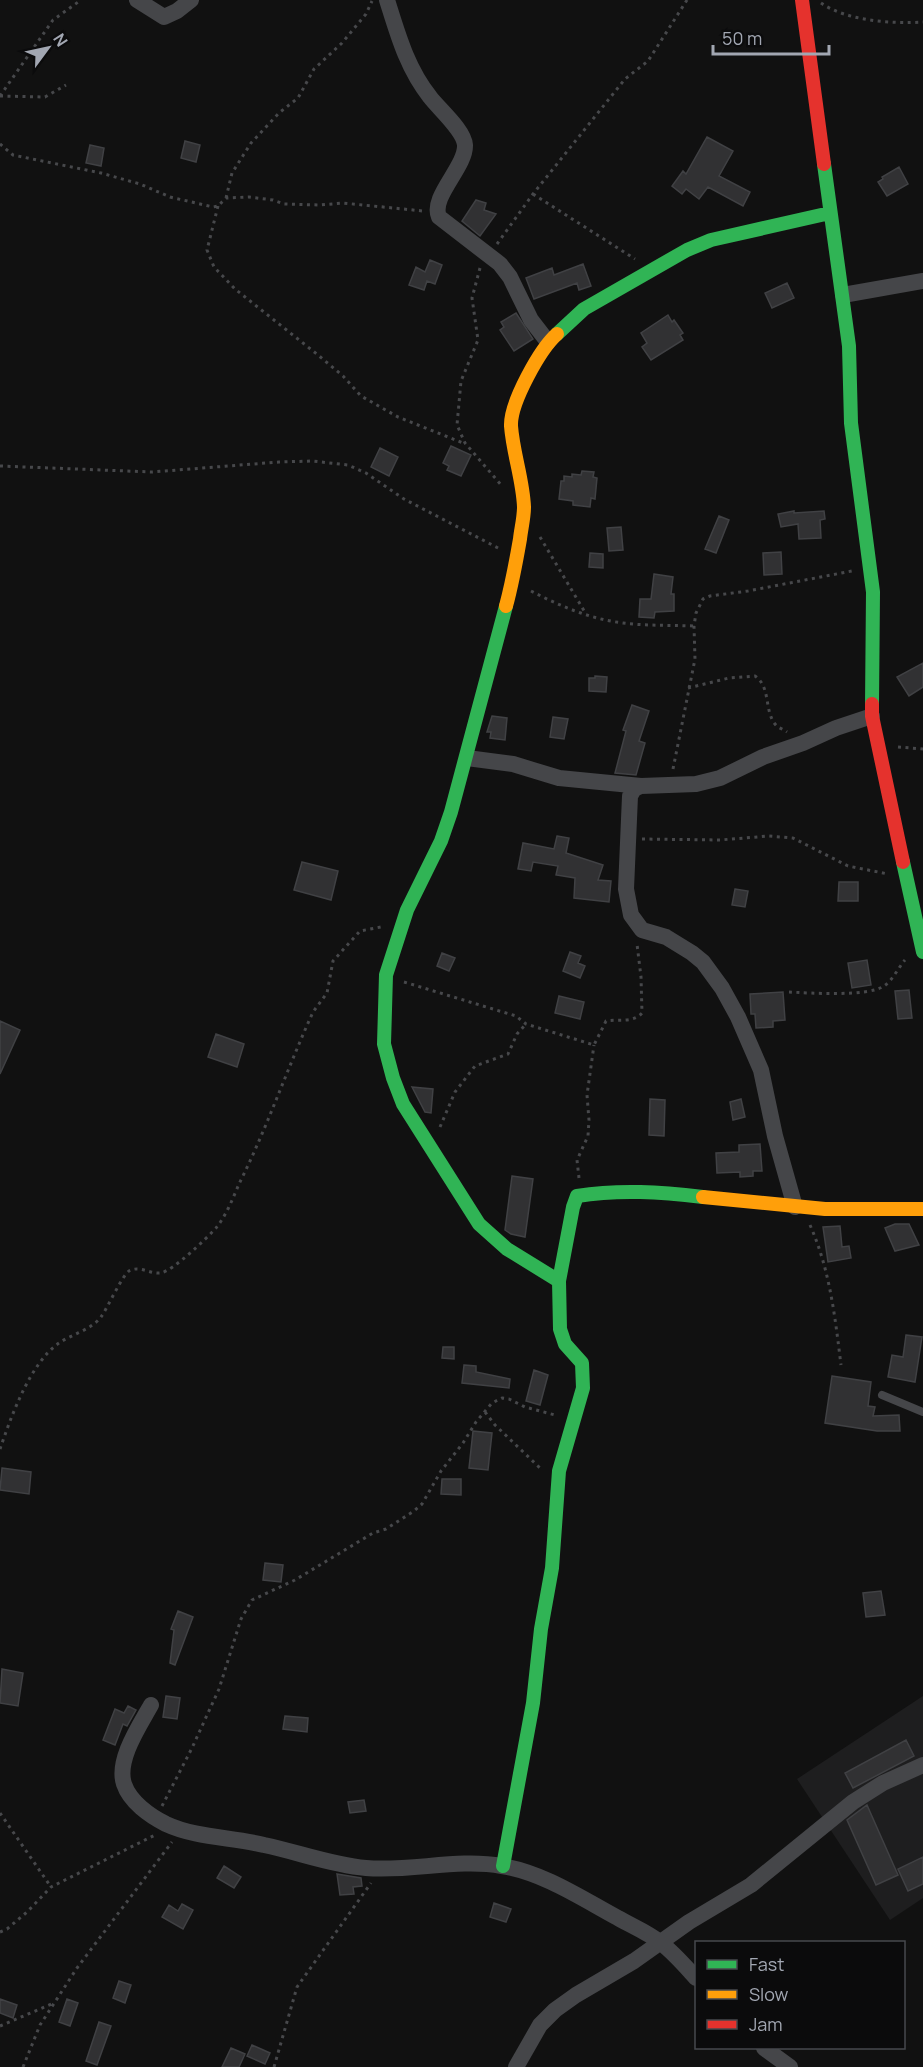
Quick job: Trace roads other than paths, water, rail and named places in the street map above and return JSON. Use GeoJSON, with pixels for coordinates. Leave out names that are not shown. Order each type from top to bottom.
{"type":"FeatureCollection","features":[{"type":"Feature","properties":{"kind":"street"},"geometry":{"type":"LineString","coordinates":[[137,0],[164,17],[177,11],[191,0]]}},
{"type":"Feature","properties":{"kind":"street"},"geometry":{"type":"LineString","coordinates":[[387,0],[407,62],[429,96],[461,134],[465,144],[464,155],[441,199],[437,213],[443,222],[500,264],[510,277],[523,306],[548,342]]}},
{"type":"Feature","properties":{"kind":"street"},"geometry":{"type":"LineString","coordinates":[[802,0],[849,346],[851,423],[870,567],[874,622],[872,716],[922,948]]}},
{"type":"Feature","properties":{"kind":"street"},"geometry":{"type":"LineString","coordinates":[[559,1281],[513,1255],[492,1240],[479,1224],[403,1104],[384,1044],[386,975],[400,931],[444,831],[513,582],[524,510],[511,425],[513,410],[534,364],[548,342],[584,309],[687,250],[711,240],[830,213]]}},
{"type":"Feature","properties":{"kind":"street"},"geometry":{"type":"LineString","coordinates":[[843,296],[923,281]]}},
{"type":"Feature","properties":{"kind":"street"},"geometry":{"type":"LineString","coordinates":[[466,758],[513,764],[559,778],[641,786],[696,784],[720,778],[763,757],[872,716]]}},
{"type":"Feature","properties":{"kind":"street"},"geometry":{"type":"LineString","coordinates":[[641,786],[634,789],[630,796],[627,901],[631,915],[642,930],[666,937],[692,953],[703,962],[722,988],[738,1017],[761,1070],[775,1136],[798,1207]]}},
{"type":"Feature","properties":{"kind":"street"},"geometry":{"type":"LineString","coordinates":[[502,1866],[533,1702],[539,1641],[552,1568],[559,1471],[583,1388],[582,1363],[561,1336],[559,1281],[573,1207],[578,1196],[610,1190],[639,1190],[798,1207],[889,1211],[923,1209]]}},
{"type":"Feature","properties":{"kind":"street"},"geometry":{"type":"LineString","coordinates":[[151,1705],[133,1737],[122,1769],[124,1784],[133,1800],[156,1818],[177,1828],[265,1845],[340,1864],[381,1869],[438,1864],[502,1866],[546,1879],[660,1942],[695,1977]]}},
{"type":"Feature","properties":{"kind":"street"},"geometry":{"type":"LineString","coordinates":[[516,2067],[540,2025],[555,2010],[628,1965],[689,1922],[751,1885],[853,1802],[923,1765]]}},
{"type":"Feature","properties":{"kind":"street"},"geometry":{"type":"LineString","coordinates":[[765,2049],[790,2067]]}},
{"type":"Feature","properties":{"kind":"lane"},"geometry":{"type":"LineString","coordinates":[[882,1395],[923,1412]]}}]}
